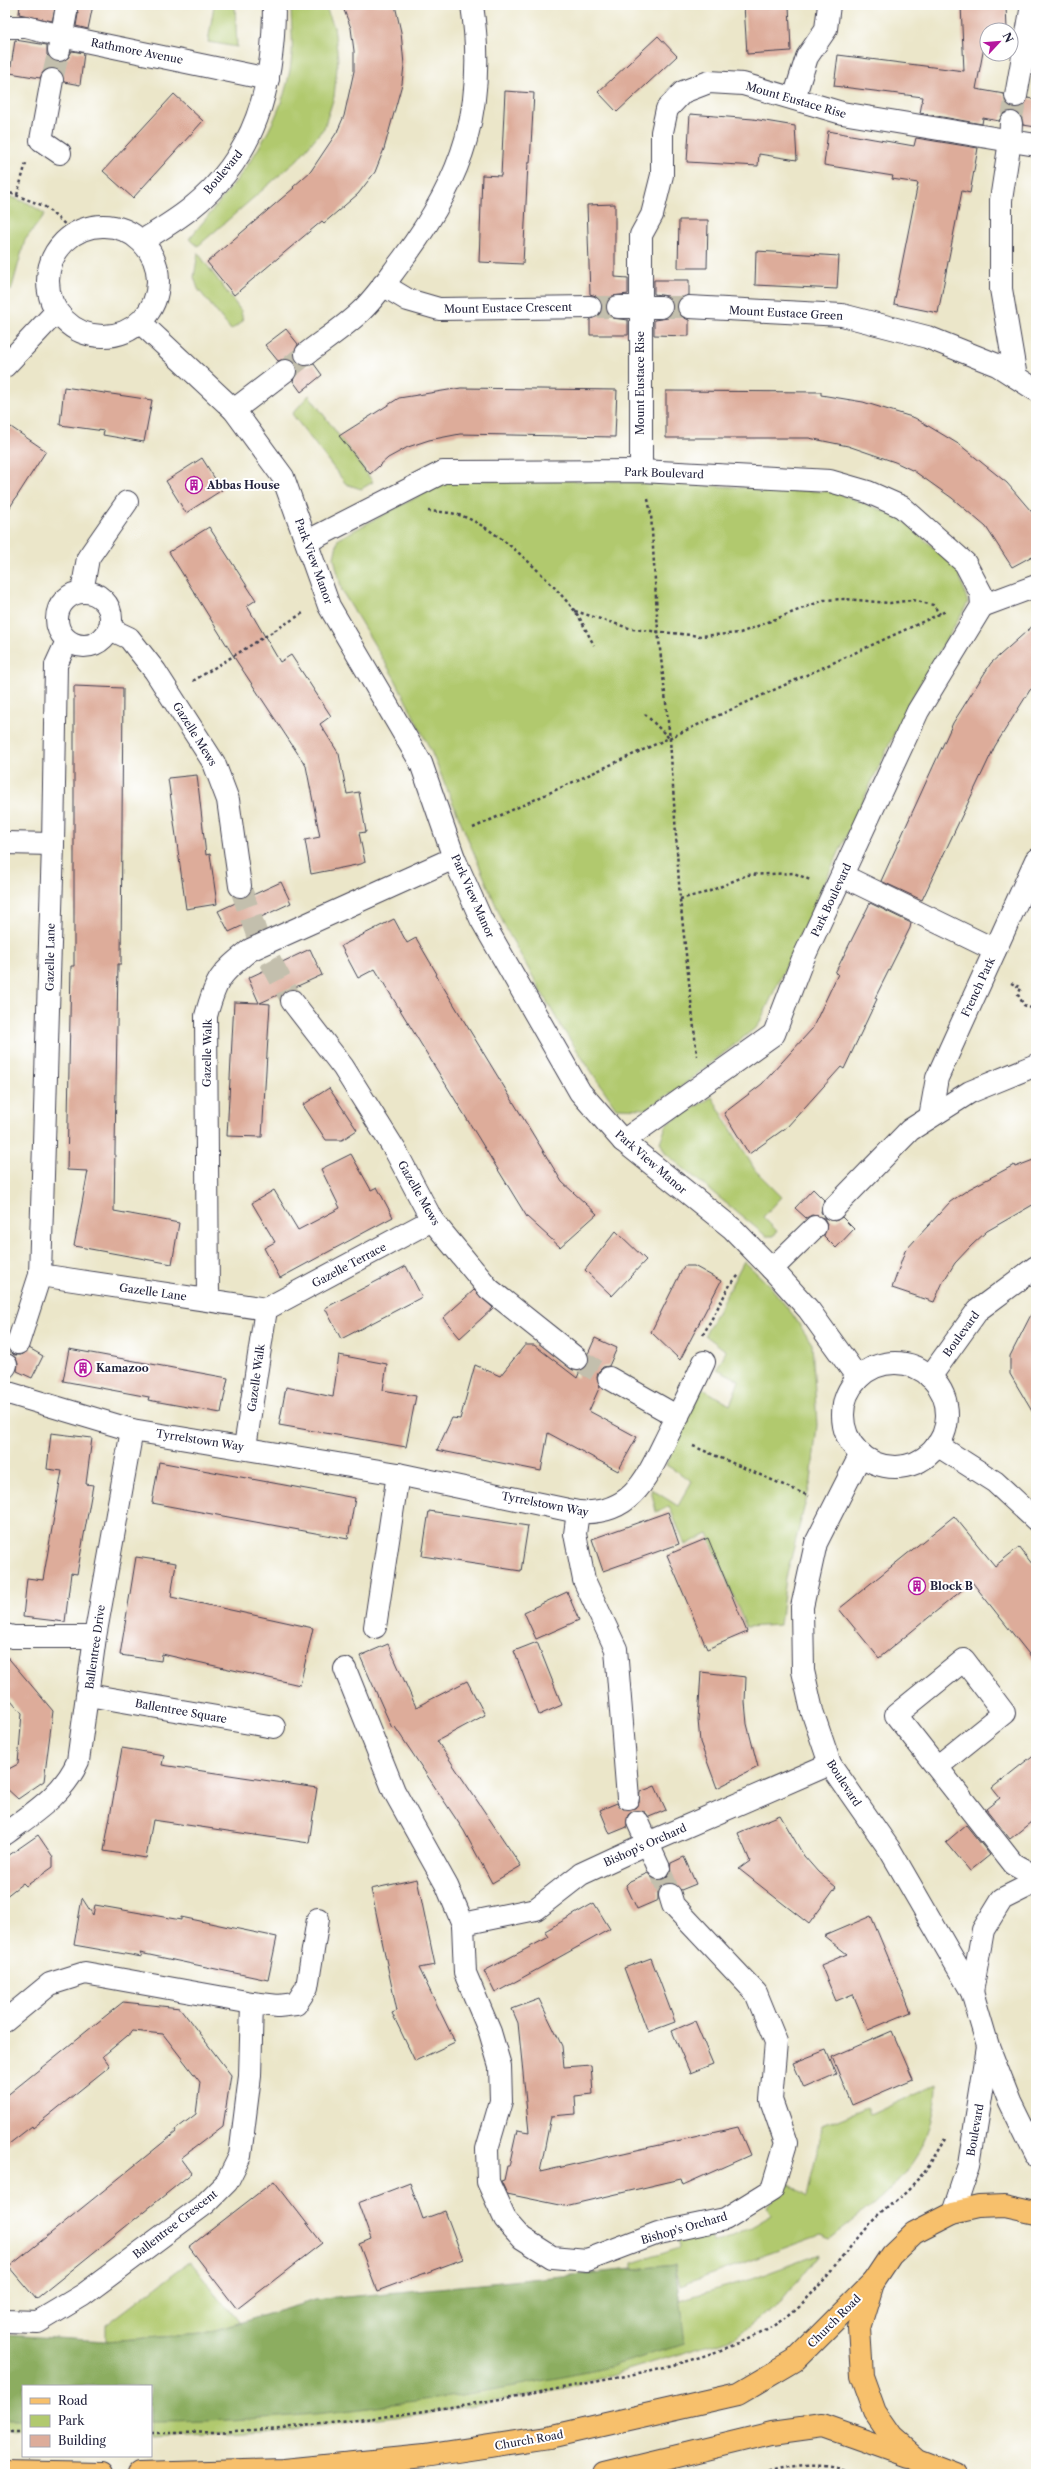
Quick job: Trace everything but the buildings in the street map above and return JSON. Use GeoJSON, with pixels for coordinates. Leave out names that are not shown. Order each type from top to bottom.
{"type":"FeatureCollection","features":[{"type":"Feature","properties":{"kind":"main road"},"geometry":{"type":"LineString","coordinates":[[917,2459],[893,2438],[875,2412],[862,2376],[859,2328],[873,2282],[891,2256],[914,2234],[953,2213],[979,2207],[1005,2206],[1036,2213]]}},
{"type":"Feature","properties":{"kind":"main road","name":"Church Road"},"geometry":{"type":"LineString","coordinates":[[139,2474],[283,2470],[424,2456],[549,2437],[738,2394],[794,2362],[873,2282]]}},
{"type":"Feature","properties":{"kind":"main road"},"geometry":{"type":"LineString","coordinates":[[604,2474],[772,2433],[823,2426],[917,2459],[954,2474]]}},
{"type":"Feature","properties":{"kind":"main road"},"geometry":{"type":"LineString","coordinates":[[5,2472],[102,2474]]}},
{"type":"Feature","properties":{"kind":"street","name":"Boulevard"},"geometry":{"type":"LineString","coordinates":[[142,241],[190,209],[216,185],[237,158],[257,121],[268,79],[274,38],[274,5]]}},
{"type":"Feature","properties":{"kind":"street"},"geometry":{"type":"LineString","coordinates":[[306,354],[359,313],[383,285],[429,224],[456,172],[472,121],[478,42],[472,5]]}},
{"type":"Feature","properties":{"kind":"street"},"geometry":{"type":"LineString","coordinates":[[794,98],[807,57],[826,28],[829,5]]}},
{"type":"Feature","properties":{"kind":"street"},"geometry":{"type":"LineString","coordinates":[[1016,96],[1032,5]]}},
{"type":"Feature","properties":{"kind":"street"},"geometry":{"type":"LineString","coordinates":[[60,43],[66,12]]}},
{"type":"Feature","properties":{"kind":"street","name":"Rathmore Avenue"},"geometry":{"type":"LineString","coordinates":[[5,27],[26,27],[60,43],[268,79]]}},
{"type":"Feature","properties":{"kind":"street"},"geometry":{"type":"LineString","coordinates":[[52,80],[41,140],[60,153]]}},
{"type":"Feature","properties":{"kind":"street","name":"Mount Eustace Rise"},"geometry":{"type":"LineString","coordinates":[[641,471],[641,235],[652,215],[662,176],[662,132],[667,110],[683,92],[709,82],[743,84],[842,113],[1010,132],[1036,145]]}},
{"type":"Feature","properties":{"kind":"street"},"geometry":{"type":"LineString","coordinates":[[1010,132],[1001,200],[1001,289],[1016,377]]}},
{"type":"Feature","properties":{"kind":"street"},"geometry":{"type":"LineString","coordinates":[[109,226],[127,231],[142,241],[152,256],[158,273],[158,291],[152,308],[141,322],[125,333],[106,337],[93,336],[69,326],[56,312],[49,295],[47,278],[52,260],[61,245],[75,233],[91,227],[109,226]]}},
{"type":"Feature","properties":{"kind":"street","name":"Mount Eustace Crescent"},"geometry":{"type":"LineString","coordinates":[[383,285],[408,300],[439,309],[590,307]]}},
{"type":"Feature","properties":{"kind":"street"},"geometry":{"type":"LineString","coordinates":[[618,307],[661,308]]}},
{"type":"Feature","properties":{"kind":"street","name":"Mount Eustace Green"},"geometry":{"type":"LineString","coordinates":[[689,307],[842,315],[927,337],[997,365],[1036,390]]}},
{"type":"Feature","properties":{"kind":"street"},"geometry":{"type":"LineString","coordinates":[[5,366],[56,312]]}},
{"type":"Feature","properties":{"kind":"street","name":"Park View Manor"},"geometry":{"type":"LineString","coordinates":[[141,322],[234,410],[283,477],[308,541],[327,600],[421,763],[452,848],[481,919],[580,1092],[623,1141],[733,1229],[809,1310],[858,1378]]}},
{"type":"Feature","properties":{"kind":"street"},"geometry":{"type":"LineString","coordinates":[[234,410],[285,371]]}},
{"type":"Feature","properties":{"kind":"street","name":"Park Boulevard"},"geometry":{"type":"LineString","coordinates":[[308,541],[443,472],[641,471],[830,481],[868,492],[902,507],[940,539],[965,563],[981,600],[918,711],[843,876],[802,961],[774,1034],[623,1141]]}},
{"type":"Feature","properties":{"kind":"street"},"geometry":{"type":"LineString","coordinates":[[82,592],[88,558],[127,502]]}},
{"type":"Feature","properties":{"kind":"street"},"geometry":{"type":"LineString","coordinates":[[981,600],[1036,586]]}},
{"type":"Feature","properties":{"kind":"street"},"geometry":{"type":"LineString","coordinates":[[82,592],[100,596],[106,603],[111,615],[110,629],[100,642],[92,646],[74,646],[67,641],[60,634],[56,616],[65,599],[82,592]]}},
{"type":"Feature","properties":{"kind":"street","name":"Gazelle Mews"},"geometry":{"type":"LineString","coordinates":[[110,629],[129,638],[171,695],[214,763],[225,792],[240,886]]}},
{"type":"Feature","properties":{"kind":"street","name":"Gazelle Lane"},"geometry":{"type":"LineString","coordinates":[[18,1343],[40,1275],[53,844],[56,664],[67,641]]}},
{"type":"Feature","properties":{"kind":"street"},"geometry":{"type":"LineString","coordinates":[[5,843],[53,844]]}},
{"type":"Feature","properties":{"kind":"street","name":"Gazelle Walk"},"geometry":{"type":"LineString","coordinates":[[208,1299],[206,1016],[214,986],[228,968],[250,950],[262,947],[452,848]]}},
{"type":"Feature","properties":{"kind":"street","name":"French Park"},"geometry":{"type":"LineString","coordinates":[[930,1117],[937,1078],[1036,860]]}},
{"type":"Feature","properties":{"kind":"street"},"geometry":{"type":"LineString","coordinates":[[843,876],[995,950]]}},
{"type":"Feature","properties":{"kind":"street","name":"Gazelle Mews"},"geometry":{"type":"LineString","coordinates":[[292,1000],[343,1066],[395,1150],[432,1220],[489,1289],[577,1359]]}},
{"type":"Feature","properties":{"kind":"street"},"geometry":{"type":"LineString","coordinates":[[833,1209],[910,1130],[970,1092],[1036,1065]]}},
{"type":"Feature","properties":{"kind":"street","name":"Gazelle Terrace"},"geometry":{"type":"LineString","coordinates":[[266,1309],[432,1220]]}},
{"type":"Feature","properties":{"kind":"street"},"geometry":{"type":"LineString","coordinates":[[765,1262],[815,1227]]}},
{"type":"Feature","properties":{"kind":"street","name":"Boulevard"},"geometry":{"type":"LineString","coordinates":[[930,1377],[978,1310],[1036,1267]]}},
{"type":"Feature","properties":{"kind":"street","name":"Gazelle Lane"},"geometry":{"type":"LineString","coordinates":[[40,1275],[208,1299],[266,1309]]}},
{"type":"Feature","properties":{"kind":"street","name":"Gazelle Walk"},"geometry":{"type":"LineString","coordinates":[[245,1448],[266,1309]]}},
{"type":"Feature","properties":{"kind":"street","name":"Tyrrelstown Way"},"geometry":{"type":"LineString","coordinates":[[5,1392],[132,1430],[398,1474],[578,1512],[595,1513],[628,1499],[647,1479],[704,1362]]}},
{"type":"Feature","properties":{"kind":"street"},"geometry":{"type":"LineString","coordinates":[[895,1363],[920,1370],[930,1377],[944,1397],[946,1409],[943,1433],[937,1445],[920,1460],[898,1467],[882,1466],[870,1461],[861,1454],[851,1443],[845,1430],[842,1416],[847,1395],[858,1378],[874,1367],[895,1363]]}},
{"type":"Feature","properties":{"kind":"street"},"geometry":{"type":"LineString","coordinates":[[609,1378],[673,1426]]}},
{"type":"Feature","properties":{"kind":"street","name":"Ballentree Drive"},"geometry":{"type":"LineString","coordinates":[[5,1834],[59,1792],[72,1776],[78,1761],[95,1637],[132,1430]]}},
{"type":"Feature","properties":{"kind":"street"},"geometry":{"type":"LineString","coordinates":[[937,1445],[995,1482],[1036,1520]]}},
{"type":"Feature","properties":{"kind":"street","name":"Boulevard"},"geometry":{"type":"LineString","coordinates":[[861,1454],[816,1543],[802,1606],[803,1671],[812,1711],[830,1764],[890,1850],[972,1992],[988,2046],[1010,2102],[1036,2155]]}},
{"type":"Feature","properties":{"kind":"street"},"geometry":{"type":"LineString","coordinates":[[375,1626],[398,1474]]}},
{"type":"Feature","properties":{"kind":"street"},"geometry":{"type":"LineString","coordinates":[[578,1512],[575,1534],[584,1580],[616,1649],[628,1798]]}},
{"type":"Feature","properties":{"kind":"street"},"geometry":{"type":"LineString","coordinates":[[5,1635],[13,1637],[95,1637]]}},
{"type":"Feature","properties":{"kind":"street"},"geometry":{"type":"LineString","coordinates":[[937,1767],[1004,1713],[964,1660],[896,1715],[1013,1864],[1036,1877]]}},
{"type":"Feature","properties":{"kind":"street","name":"Bishop's Orchard"},"geometry":{"type":"LineString","coordinates":[[345,1669],[394,1791],[447,1886],[463,1924],[465,1973],[490,2032],[500,2066],[501,2101],[487,2149],[488,2182],[505,2219],[522,2238],[552,2257],[588,2260],[658,2233],[725,2219],[772,2190],[786,2143],[771,2100],[776,2042],[756,1993],[673,1905],[670,1895]]}},
{"type":"Feature","properties":{"kind":"street","name":"Ballentree Square"},"geometry":{"type":"LineString","coordinates":[[88,1695],[274,1727]]}},
{"type":"Feature","properties":{"kind":"street","name":"Bishop's Orchard"},"geometry":{"type":"LineString","coordinates":[[463,1924],[536,1909],[581,1874],[648,1843],[830,1764]]}},
{"type":"Feature","properties":{"kind":"street"},"geometry":{"type":"LineString","coordinates":[[638,1822],[659,1868]]}},
{"type":"Feature","properties":{"kind":"street"},"geometry":{"type":"LineString","coordinates":[[972,1992],[983,1930],[1002,1899],[1036,1882]]}},
{"type":"Feature","properties":{"kind":"street"},"geometry":{"type":"LineString","coordinates":[[5,2021],[50,1984],[85,1973],[252,2003],[278,2006],[296,2004],[307,1987],[318,1919]]}},
{"type":"Feature","properties":{"kind":"street","name":"Ballentree Crescent"},"geometry":{"type":"LineString","coordinates":[[5,2321],[38,2322],[83,2295],[205,2204],[227,2182],[240,2156],[250,2076],[252,2003]]}},
{"type":"Feature","properties":{"kind":"street","name":"Boulevard"},"geometry":{"type":"LineString","coordinates":[[953,2213],[969,2165],[988,2046]]}},
{"type":"Feature","properties":{"kind":"path"},"geometry":{"type":"LineString","coordinates":[[17,195],[30,150],[41,140]]}},
{"type":"Feature","properties":{"kind":"path"},"geometry":{"type":"LineString","coordinates":[[5,191],[44,206],[75,233]]}},
{"type":"Feature","properties":{"kind":"path"},"geometry":{"type":"LineString","coordinates":[[641,471],[651,514],[658,631],[670,739],[680,899],[701,1085]]}},
{"type":"Feature","properties":{"kind":"path"},"geometry":{"type":"LineString","coordinates":[[404,491],[422,510],[460,515],[482,525],[541,574],[575,611],[594,645]]}},
{"type":"Feature","properties":{"kind":"path"},"geometry":{"type":"LineString","coordinates":[[575,611],[632,629],[701,636],[740,633],[824,600],[844,599],[890,603],[913,600],[933,605],[940,614]]}},
{"type":"Feature","properties":{"kind":"path"},"geometry":{"type":"LineString","coordinates":[[171,695],[327,600]]}},
{"type":"Feature","properties":{"kind":"path"},"geometry":{"type":"LineString","coordinates":[[452,848],[670,739],[940,614],[981,600]]}},
{"type":"Feature","properties":{"kind":"path"},"geometry":{"type":"LineString","coordinates":[[645,714],[670,739]]}},
{"type":"Feature","properties":{"kind":"path"},"geometry":{"type":"LineString","coordinates":[[680,899],[708,892],[747,875],[794,873],[813,881],[843,876]]}},
{"type":"Feature","properties":{"kind":"path"},"geometry":{"type":"LineString","coordinates":[[986,970],[1021,988],[1018,995],[1024,1004],[1036,1010]]}},
{"type":"Feature","properties":{"kind":"path"},"geometry":{"type":"LineString","coordinates":[[704,1362],[702,1334],[730,1285],[765,1262]]}},
{"type":"Feature","properties":{"kind":"path"},"geometry":{"type":"LineString","coordinates":[[673,1426],[834,1508]]}},
{"type":"Feature","properties":{"kind":"path"},"geometry":{"type":"LineString","coordinates":[[152,2433],[266,2429],[350,2421],[462,2406],[601,2381],[688,2360],[728,2346],[774,2326],[798,2306],[820,2284],[867,2227],[918,2179],[946,2137]]}},
{"type":"Feature","properties":{"kind":"path"},"geometry":{"type":"LineString","coordinates":[[5,2432],[22,2432]]}},
{"type":"Feature","properties":{"kind":"path"},"geometry":{"type":"LineString","coordinates":[[764,2474],[809,2464],[843,2469],[856,2474]]}},
{"type":"Feature","properties":{"kind":"green space"},"geometry":{"type":"Polygon","coordinates":[[[214,5],[235,5],[237,47],[208,42],[214,5]]]}},
{"type":"Feature","properties":{"kind":"green space"},"geometry":{"type":"Polygon","coordinates":[[[291,5],[325,5],[334,27],[338,58],[334,97],[324,128],[297,160],[198,246],[189,239],[240,176],[269,131],[280,106],[288,81],[292,54],[291,5]]]}},
{"type":"Feature","properties":{"kind":"green space"},"geometry":{"type":"Polygon","coordinates":[[[5,195],[28,203],[45,214],[25,240],[11,291],[5,284],[5,195]]]}},
{"type":"Feature","properties":{"kind":"green space"},"geometry":{"type":"Polygon","coordinates":[[[198,253],[241,311],[243,321],[231,330],[198,289],[194,277],[198,253]]]}},
{"type":"Feature","properties":{"kind":"green space"},"geometry":{"type":"Polygon","coordinates":[[[309,395],[373,482],[361,489],[346,484],[292,414],[309,395]]]}},
{"type":"Feature","properties":{"kind":"green space"},"geometry":{"type":"Polygon","coordinates":[[[449,480],[616,481],[835,492],[900,517],[958,570],[968,603],[908,704],[758,1026],[678,1089],[646,1109],[616,1108],[560,1025],[505,927],[431,751],[395,679],[342,591],[334,558],[338,539],[449,480]]]}},
{"type":"Feature","properties":{"kind":"green space"},"geometry":{"type":"Polygon","coordinates":[[[712,1097],[755,1170],[782,1197],[763,1217],[777,1231],[774,1236],[766,1236],[666,1154],[660,1142],[667,1124],[712,1097]]]}},
{"type":"Feature","properties":{"kind":"green space"},"geometry":{"type":"Polygon","coordinates":[[[744,1261],[770,1286],[793,1315],[812,1344],[817,1425],[811,1481],[786,1578],[780,1625],[746,1627],[708,1534],[685,1545],[669,1506],[656,1512],[651,1489],[678,1506],[692,1481],[666,1465],[702,1388],[730,1405],[739,1380],[717,1369],[726,1351],[705,1335],[744,1261]]]}},
{"type":"Feature","properties":{"kind":"green space"},"geometry":{"type":"Polygon","coordinates":[[[937,2084],[934,2111],[927,2134],[917,2155],[887,2192],[830,2239],[820,2235],[680,2286],[675,2265],[632,2269],[632,2263],[680,2248],[677,2236],[710,2230],[713,2242],[721,2241],[751,2227],[772,2215],[767,2206],[787,2183],[807,2196],[823,2125],[867,2107],[870,2115],[937,2084]]]}},
{"type":"Feature","properties":{"kind":"green space"},"geometry":{"type":"Polygon","coordinates":[[[819,2254],[781,2302],[735,2337],[569,2388],[430,2413],[266,2432],[152,2438],[152,2398],[620,2317],[749,2280],[819,2254]]]}},
{"type":"Feature","properties":{"kind":"green space"},"geometry":{"type":"Polygon","coordinates":[[[190,2261],[240,2323],[202,2334],[106,2341],[106,2325],[190,2261]]]}},
{"type":"Feature","properties":{"kind":"green space"},"geometry":{"type":"Polygon","coordinates":[[[675,2265],[685,2344],[591,2371],[525,2384],[365,2408],[258,2418],[152,2422],[152,2385],[22,2385],[22,2420],[5,2420],[5,2335],[106,2341],[202,2334],[315,2300],[675,2265]]]}},
{"type":"Feature","properties":{"kind":"green space"},"geometry":{"type":"Polygon","coordinates":[[[5,2404],[22,2406],[22,2432],[5,2430],[5,2404]]]}},
{"type":"Feature","properties":{"kind":"tunnel"},"geometry":{"type":"LineString","coordinates":[[52,80],[59,50]]}},
{"type":"Feature","properties":{"kind":"tunnel"},"geometry":{"type":"LineString","coordinates":[[1011,123],[1016,96]]}},
{"type":"Feature","properties":{"kind":"tunnel"},"geometry":{"type":"LineString","coordinates":[[590,307],[618,307]]}},
{"type":"Feature","properties":{"kind":"tunnel"},"geometry":{"type":"LineString","coordinates":[[661,307],[689,307]]}},
{"type":"Feature","properties":{"kind":"tunnel"},"geometry":{"type":"LineString","coordinates":[[285,371],[306,354]]}},
{"type":"Feature","properties":{"kind":"tunnel"},"geometry":{"type":"LineString","coordinates":[[240,886],[257,935]]}},
{"type":"Feature","properties":{"kind":"tunnel"},"geometry":{"type":"LineString","coordinates":[[270,960],[292,1001]]}},
{"type":"Feature","properties":{"kind":"tunnel"},"geometry":{"type":"LineString","coordinates":[[577,1359],[609,1378]]}},
{"type":"Feature","properties":{"kind":"tunnel"},"geometry":{"type":"LineString","coordinates":[[659,1868],[670,1895]]}},
{"type":"Feature","properties":{"kind":"place","name":"Abbas House"},"geometry":{"type":"Point","coordinates":[194,485]}},
{"type":"Feature","properties":{"kind":"place","name":"Kamazoo"},"geometry":{"type":"Point","coordinates":[83,1368]}},
{"type":"Feature","properties":{"kind":"place","name":"Block B"},"geometry":{"type":"Point","coordinates":[917,1586]}}]}
